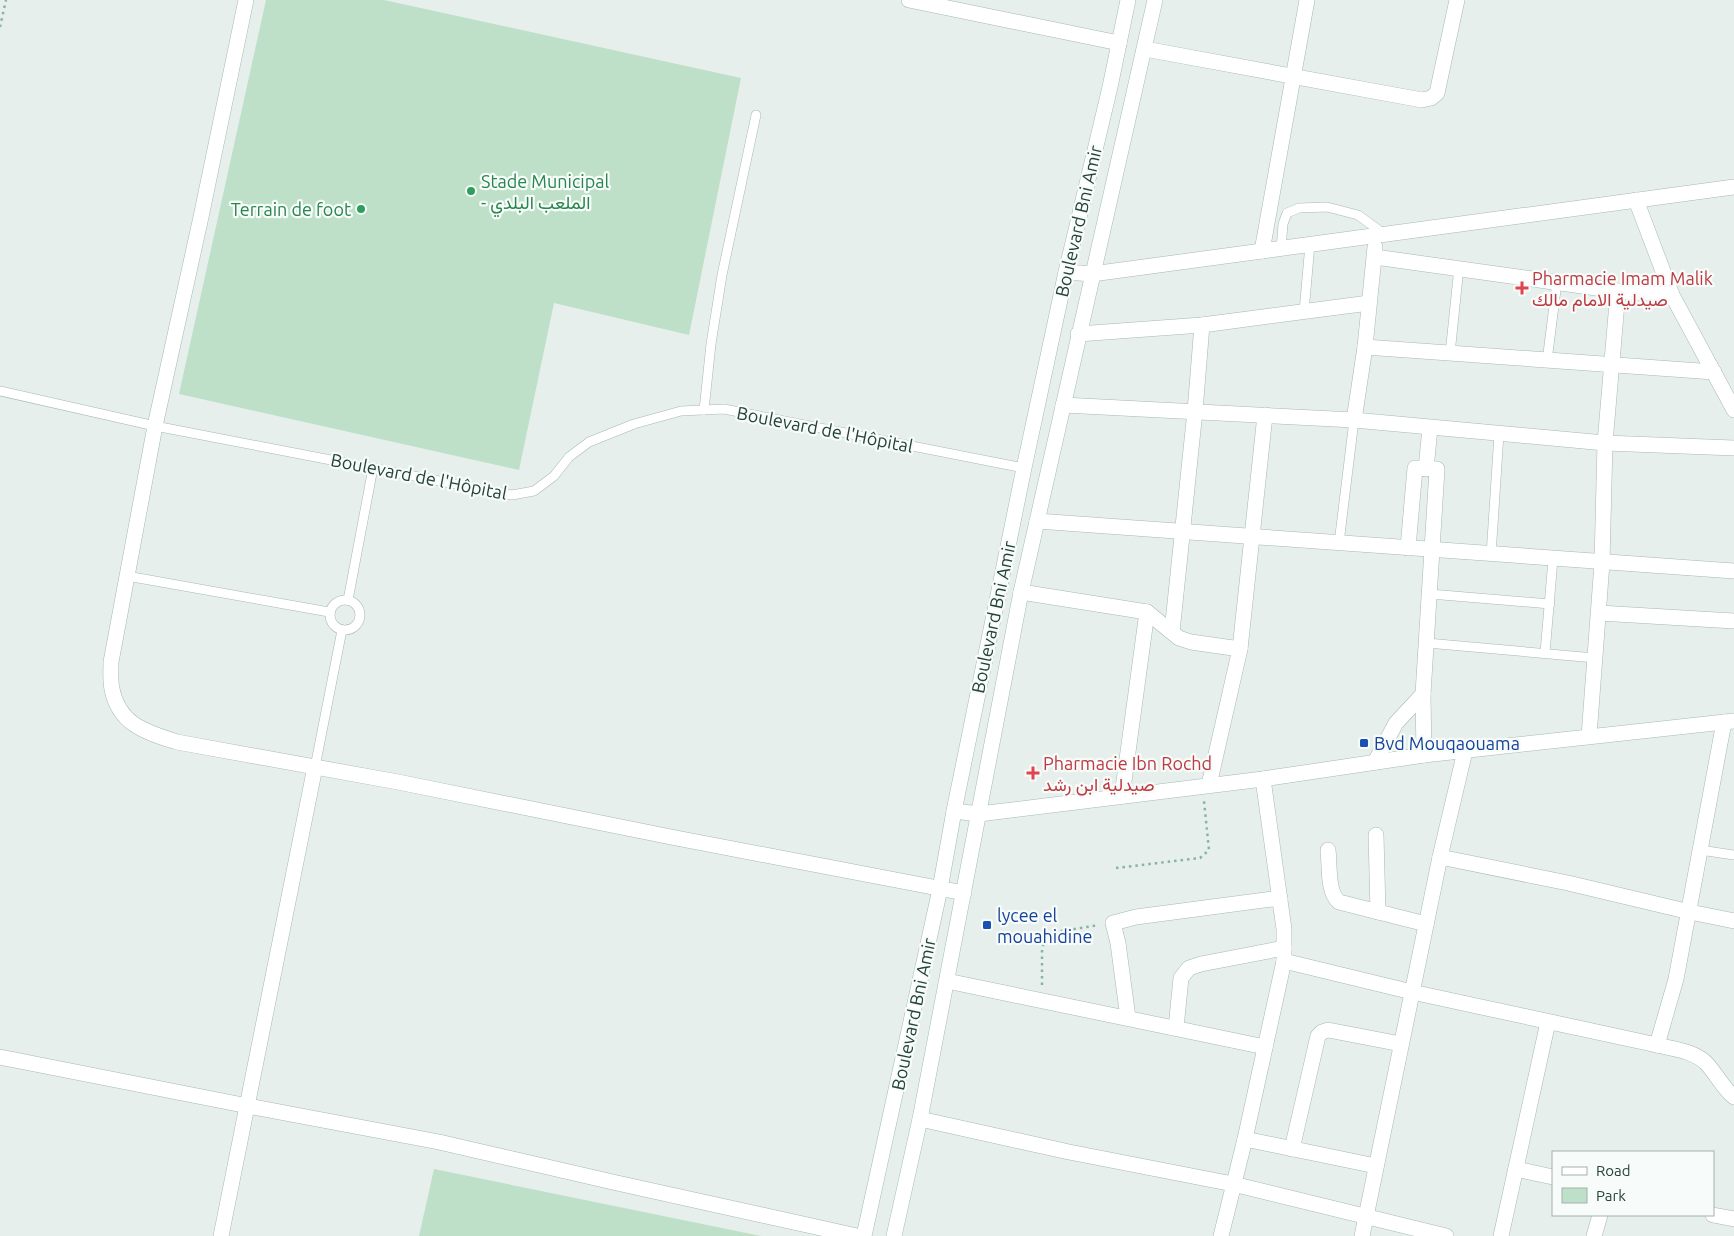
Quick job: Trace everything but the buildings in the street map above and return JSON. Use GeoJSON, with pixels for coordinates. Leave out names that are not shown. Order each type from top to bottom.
{"type":"FeatureCollection","features":[{"type":"Feature","properties":{"kind":"street"},"geometry":{"type":"LineString","coordinates":[[246,0],[155,426],[111,662],[112,688],[117,706],[126,719],[142,730],[177,742],[398,782],[964,893]]}},
{"type":"Feature","properties":{"kind":"street"},"geometry":{"type":"LineString","coordinates":[[910,0],[1119,43]]}},
{"type":"Feature","properties":{"kind":"street","name":"Boulevard Bni Amir"},"geometry":{"type":"LineString","coordinates":[[864,1236],[940,889],[1024,468],[1066,272],[1128,0]]}},
{"type":"Feature","properties":{"kind":"street","name":"Boulevard Bni Amir"},"geometry":{"type":"LineString","coordinates":[[894,1236],[920,1119],[1021,592],[1155,0]]}},
{"type":"Feature","properties":{"kind":"street"},"geometry":{"type":"LineString","coordinates":[[1262,251],[1292,75],[1307,0]]}},
{"type":"Feature","properties":{"kind":"street"},"geometry":{"type":"LineString","coordinates":[[1144,49],[1422,100],[1431,98],[1437,93],[1457,0]]}},
{"type":"Feature","properties":{"kind":"street"},"geometry":{"type":"LineString","coordinates":[[1066,272],[1092,274],[1734,187]]}},
{"type":"Feature","properties":{"kind":"street"},"geometry":{"type":"LineString","coordinates":[[1636,200],[1672,295],[1734,410]]}},
{"type":"Feature","properties":{"kind":"street"},"geometry":{"type":"LineString","coordinates":[[1354,420],[1365,347],[1375,256],[1380,235]]}},
{"type":"Feature","properties":{"kind":"street"},"geometry":{"type":"LineString","coordinates":[[1375,256],[1618,291],[1672,295]]}},
{"type":"Feature","properties":{"kind":"street"},"geometry":{"type":"LineString","coordinates":[[1589,736],[1602,563],[1605,443],[1618,291]]}},
{"type":"Feature","properties":{"kind":"street"},"geometry":{"type":"LineString","coordinates":[[1078,334],[1202,325],[1369,302]]}},
{"type":"Feature","properties":{"kind":"street"},"geometry":{"type":"LineString","coordinates":[[1172,632],[1202,325]]}},
{"type":"Feature","properties":{"kind":"street"},"geometry":{"type":"LineString","coordinates":[[1365,347],[1714,372]]}},
{"type":"Feature","properties":{"kind":"street"},"geometry":{"type":"LineString","coordinates":[[1063,405],[1354,420],[1605,443],[1734,448]]}},
{"type":"Feature","properties":{"kind":"street"},"geometry":{"type":"LineString","coordinates":[[1206,786],[1240,649],[1265,415]]}},
{"type":"Feature","properties":{"kind":"street"},"geometry":{"type":"LineString","coordinates":[[1426,468],[1430,428]]}},
{"type":"Feature","properties":{"kind":"street"},"geometry":{"type":"LineString","coordinates":[[1408,548],[1415,468],[1437,469],[1423,694],[1424,755]]}},
{"type":"Feature","properties":{"kind":"street"},"geometry":{"type":"LineString","coordinates":[[1037,521],[1734,571]]}},
{"type":"Feature","properties":{"kind":"street"},"geometry":{"type":"LineString","coordinates":[[1021,592],[1147,612],[1179,638],[1191,642],[1240,649]]}},
{"type":"Feature","properties":{"kind":"street"},"geometry":{"type":"LineString","coordinates":[[1122,796],[1147,612]]}},
{"type":"Feature","properties":{"kind":"street"},"geometry":{"type":"LineString","coordinates":[[1599,614],[1734,621]]}},
{"type":"Feature","properties":{"kind":"street"},"geometry":{"type":"LineString","coordinates":[[1375,762],[1396,723],[1423,694]]}},
{"type":"Feature","properties":{"kind":"street"},"geometry":{"type":"LineString","coordinates":[[954,812],[979,814],[1206,786],[1424,755],[1729,722],[1700,850],[1690,912],[1676,978],[1657,1045]]}},
{"type":"Feature","properties":{"kind":"street"},"geometry":{"type":"LineString","coordinates":[[1362,1236],[1440,857],[1465,751]]}},
{"type":"Feature","properties":{"kind":"street"},"geometry":{"type":"LineString","coordinates":[[221,1236],[314,767]]}},
{"type":"Feature","properties":{"kind":"street"},"geometry":{"type":"LineString","coordinates":[[1221,1236],[1245,1139],[1284,954],[1284,929],[1263,778]]}},
{"type":"Feature","properties":{"kind":"street"},"geometry":{"type":"LineString","coordinates":[[1376,835],[1378,912]]}},
{"type":"Feature","properties":{"kind":"street"},"geometry":{"type":"LineString","coordinates":[[1328,850],[1334,897],[1339,902],[1426,924]]}},
{"type":"Feature","properties":{"kind":"street"},"geometry":{"type":"LineString","coordinates":[[1440,857],[1568,883],[1734,921]]}},
{"type":"Feature","properties":{"kind":"street"},"geometry":{"type":"LineString","coordinates":[[1128,1018],[1118,943],[1113,923],[1136,917],[1280,898]]}},
{"type":"Feature","properties":{"kind":"street"},"geometry":{"type":"LineString","coordinates":[[1176,1028],[1181,978],[1189,968],[1201,964],[1284,954],[1412,992],[1657,1045],[1698,1057],[1707,1064],[1726,1091],[1734,1097]]}},
{"type":"Feature","properties":{"kind":"street"},"geometry":{"type":"LineString","coordinates":[[947,980],[1265,1047]]}},
{"type":"Feature","properties":{"kind":"street"},"geometry":{"type":"LineString","coordinates":[[1501,1236],[1548,1022]]}},
{"type":"Feature","properties":{"kind":"street"},"geometry":{"type":"LineString","coordinates":[[1292,1149],[1318,1036],[1322,1032],[1328,1030],[1401,1044]]}},
{"type":"Feature","properties":{"kind":"street"},"geometry":{"type":"LineString","coordinates":[[0,1057],[439,1142],[857,1236]]}},
{"type":"Feature","properties":{"kind":"street"},"geometry":{"type":"LineString","coordinates":[[920,1119],[1070,1152],[1233,1184],[1446,1236]]}},
{"type":"Feature","properties":{"kind":"street"},"geometry":{"type":"LineString","coordinates":[[1245,1139],[1376,1166]]}},
{"type":"Feature","properties":{"kind":"street"},"geometry":{"type":"LineString","coordinates":[[1516,1169],[1552,1177]]}},
{"type":"Feature","properties":{"kind":"street"},"geometry":{"type":"LineString","coordinates":[[1714,1214],[1734,1219]]}},
{"type":"Feature","properties":{"kind":"street"},"geometry":{"type":"LineString","coordinates":[[1594,1236],[1600,1216]]}},
{"type":"Feature","properties":{"kind":"lane"},"geometry":{"type":"LineString","coordinates":[[704,410],[711,344],[722,274],[756,115]]}},
{"type":"Feature","properties":{"kind":"lane"},"geometry":{"type":"LineString","coordinates":[[1281,248],[1287,213],[1299,208],[1327,208],[1358,215],[1380,235]]}},
{"type":"Feature","properties":{"kind":"lane"},"geometry":{"type":"LineString","coordinates":[[1304,312],[1310,244]]}},
{"type":"Feature","properties":{"kind":"lane"},"geometry":{"type":"LineString","coordinates":[[1450,354],[1459,267]]}},
{"type":"Feature","properties":{"kind":"lane"},"geometry":{"type":"LineString","coordinates":[[1547,361],[1557,282]]}},
{"type":"Feature","properties":{"kind":"lane","name":"Boulevard de l'Hôpital"},"geometry":{"type":"LineString","coordinates":[[0,392],[155,426],[512,495],[534,491],[554,476],[568,457],[589,442],[634,424],[681,410],[724,410],[1024,468]]}},
{"type":"Feature","properties":{"kind":"lane"},"geometry":{"type":"LineString","coordinates":[[1339,543],[1354,420]]}},
{"type":"Feature","properties":{"kind":"lane"},"geometry":{"type":"LineString","coordinates":[[1491,554],[1499,434]]}},
{"type":"Feature","properties":{"kind":"lane"},"geometry":{"type":"LineString","coordinates":[[348,600],[372,468]]}},
{"type":"Feature","properties":{"kind":"lane"},"geometry":{"type":"LineString","coordinates":[[1545,653],[1553,559]]}},
{"type":"Feature","properties":{"kind":"lane"},"geometry":{"type":"LineString","coordinates":[[128,576],[329,612]]}},
{"type":"Feature","properties":{"kind":"lane"},"geometry":{"type":"LineString","coordinates":[[1430,594],[1550,604]]}},
{"type":"Feature","properties":{"kind":"lane"},"geometry":{"type":"LineString","coordinates":[[348,600],[358,606],[360,618],[353,628],[342,630],[332,624],[329,612],[336,602],[348,600]]}},
{"type":"Feature","properties":{"kind":"lane"},"geometry":{"type":"LineString","coordinates":[[314,767],[342,630]]}},
{"type":"Feature","properties":{"kind":"lane"},"geometry":{"type":"LineString","coordinates":[[1427,643],[1595,658]]}},
{"type":"Feature","properties":{"kind":"lane"},"geometry":{"type":"LineString","coordinates":[[1700,850],[1734,856]]}},
{"type":"Feature","properties":{"kind":"path"},"geometry":{"type":"LineString","coordinates":[[0,27],[6,0]]}},
{"type":"Feature","properties":{"kind":"path"},"geometry":{"type":"LineString","coordinates":[[1116,868],[1200,858],[1209,850],[1206,786]]}},
{"type":"Feature","properties":{"kind":"path"},"geometry":{"type":"LineString","coordinates":[[1042,1000],[1042,949],[1046,936],[1056,932],[1113,923]]}},
{"type":"Feature","properties":{"kind":"green space","name":"Stade Municipal - الملعب البلدي"},"geometry":{"type":"Polygon","coordinates":[[[266,0],[384,0],[741,78],[689,335],[554,303],[519,470],[179,394],[266,0]]]}},
{"type":"Feature","properties":{"kind":"green space"},"geometry":{"type":"Polygon","coordinates":[[[434,1169],[761,1236],[419,1236],[434,1169]]]}},
{"type":"Feature","properties":{"kind":"place","name":"Stade Municipal - الملعب البلدي"},"geometry":{"type":"Point","coordinates":[471,191]}},
{"type":"Feature","properties":{"kind":"place","name":"Terrain de foot"},"geometry":{"type":"Point","coordinates":[361,209]}},
{"type":"Feature","properties":{"kind":"place","name":"Pharmacie Imam Malik صيدلية الامام مالك"},"geometry":{"type":"Point","coordinates":[1522,288]}},
{"type":"Feature","properties":{"kind":"place","name":"Bvd Mouqaouama"},"geometry":{"type":"Point","coordinates":[1364,743]}},
{"type":"Feature","properties":{"kind":"place","name":"Pharmacie Ibn Rochd صيدلية ابن رشد"},"geometry":{"type":"Point","coordinates":[1033,773]}},
{"type":"Feature","properties":{"kind":"place","name":"lycee el mouahidine"},"geometry":{"type":"Point","coordinates":[987,925]}}]}
